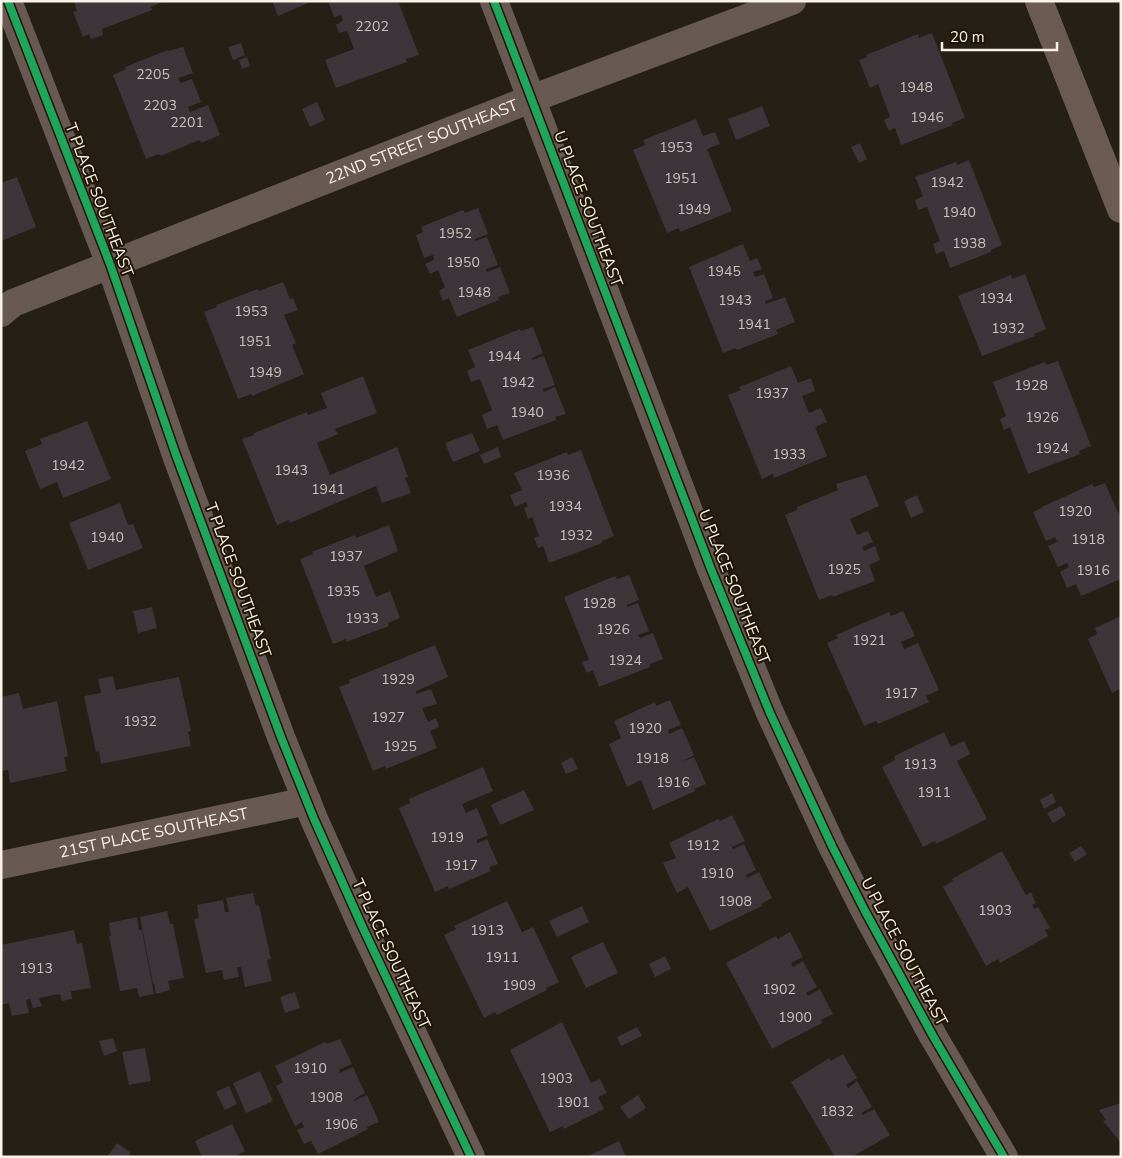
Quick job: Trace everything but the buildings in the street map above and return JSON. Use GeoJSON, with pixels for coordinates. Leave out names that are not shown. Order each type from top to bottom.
{"type":"FeatureCollection","features":[{"type":"Feature","properties":{"kind":"main road"},"geometry":{"type":"LineString","coordinates":[[1039,1],[1121,209]]}},
{"type":"Feature","properties":{"kind":"street","name":"T PLACE SOUTHEAST"},"geometry":{"type":"LineString","coordinates":[[8,1],[110,264],[176,454],[281,737],[362,926],[471,1157]]}},
{"type":"Feature","properties":{"kind":"street","name":"U PLACE SOUTHEAST"},"geometry":{"type":"LineString","coordinates":[[494,1],[711,569],[770,713],[865,911],[946,1060],[1004,1157]]}},
{"type":"Feature","properties":{"kind":"street","name":"22ND STREET SOUTHEAST"},"geometry":{"type":"LineString","coordinates":[[1,313],[13,303],[110,264],[531,99],[792,1]]}},
{"type":"Feature","properties":{"kind":"street","name":"21ST PLACE SOUTHEAST"},"geometry":{"type":"LineString","coordinates":[[1,865],[307,801]]}},
{"type":"Feature","properties":{"kind":"cycle path"},"geometry":{"type":"LineString","coordinates":[[8,1],[110,264],[176,455],[281,737],[314,819],[362,926],[471,1157]]}},
{"type":"Feature","properties":{"kind":"cycle path"},"geometry":{"type":"LineString","coordinates":[[494,1],[711,569],[770,713],[832,846],[865,911],[933,1036],[1004,1157]]}}]}
